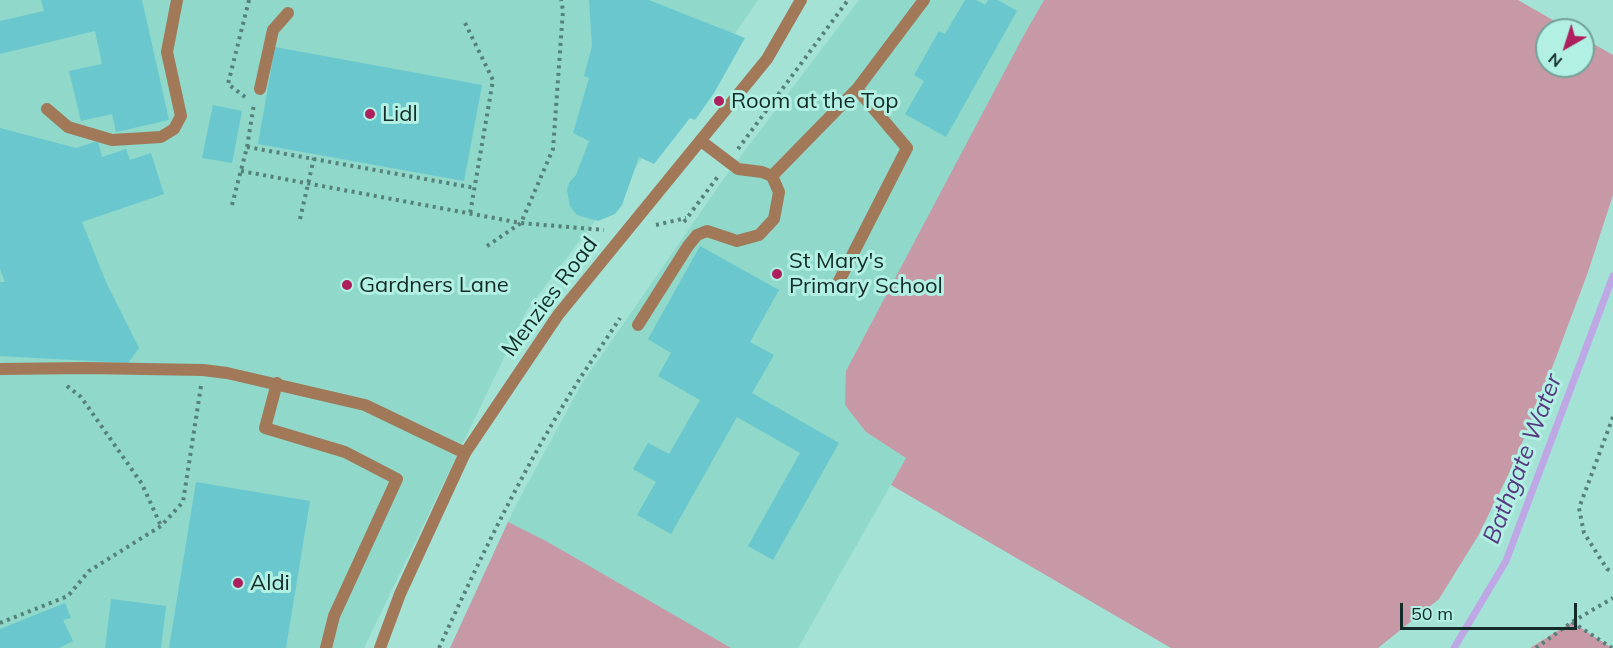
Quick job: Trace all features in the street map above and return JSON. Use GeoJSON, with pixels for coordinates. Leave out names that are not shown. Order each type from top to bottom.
{"type":"FeatureCollection","features":[{"type":"Feature","properties":{"kind":"street"},"geometry":{"type":"LineString","coordinates":[[46,109],[68,127],[112,140],[161,137],[174,129],[181,116],[167,52],[177,0]]}},
{"type":"Feature","properties":{"kind":"street","name":"Menzies Road"},"geometry":{"type":"LineString","coordinates":[[380,648],[400,594],[465,453],[558,315],[767,59],[801,0]]}},
{"type":"Feature","properties":{"kind":"street"},"geometry":{"type":"LineString","coordinates":[[772,176],[857,89],[924,0]]}},
{"type":"Feature","properties":{"kind":"street"},"geometry":{"type":"LineString","coordinates":[[260,89],[273,30],[288,13]]}},
{"type":"Feature","properties":{"kind":"street"},"geometry":{"type":"LineString","coordinates":[[836,287],[907,148],[857,89]]}},
{"type":"Feature","properties":{"kind":"street"},"geometry":{"type":"LineString","coordinates":[[638,325],[697,235],[707,231],[737,241],[759,235],[774,219],[779,192],[772,176],[762,172],[738,169],[701,141]]}},
{"type":"Feature","properties":{"kind":"street"},"geometry":{"type":"LineString","coordinates":[[0,369],[203,370],[227,373],[365,405],[465,453]]}},
{"type":"Feature","properties":{"kind":"street"},"geometry":{"type":"LineString","coordinates":[[277,383],[265,428],[345,452],[397,478],[334,616],[326,648]]}},
{"type":"Feature","properties":{"kind":"path"},"geometry":{"type":"LineString","coordinates":[[232,205],[247,147],[254,104],[228,84],[249,0]]}},
{"type":"Feature","properties":{"kind":"path"},"geometry":{"type":"LineString","coordinates":[[487,246],[521,224],[553,150],[563,10],[561,0]]}},
{"type":"Feature","properties":{"kind":"path"},"geometry":{"type":"LineString","coordinates":[[465,23],[493,80],[470,214]]}},
{"type":"Feature","properties":{"kind":"path"},"geometry":{"type":"LineString","coordinates":[[247,147],[475,188]]}},
{"type":"Feature","properties":{"kind":"path"},"geometry":{"type":"LineString","coordinates":[[300,219],[314,158]]}},
{"type":"Feature","properties":{"kind":"path"},"geometry":{"type":"LineString","coordinates":[[241,171],[521,224]]}},
{"type":"Feature","properties":{"kind":"path"},"geometry":{"type":"LineString","coordinates":[[42,369],[81,397],[142,484],[161,526]]}},
{"type":"Feature","properties":{"kind":"path"},"geometry":{"type":"LineString","coordinates":[[0,623],[68,596],[89,571],[161,526],[183,502],[203,370]]}},
{"type":"Feature","properties":{"kind":"path"},"geometry":{"type":"LineString","coordinates":[[1613,417],[1579,508],[1584,533],[1607,568],[1613,572]]}},
{"type":"Feature","properties":{"kind":"path"},"geometry":{"type":"LineString","coordinates":[[1536,648],[1572,622],[1613,598]]}},
{"type":"Feature","properties":{"kind":"path"},"geometry":{"type":"LineString","coordinates":[[1572,622],[1612,648]]}},
{"type":"Feature","properties":{"kind":"shaded area"},"geometry":{"type":"Polygon","coordinates":[[[0,0],[758,0],[712,67],[527,310],[364,648],[0,648],[0,0]]]}},
{"type":"Feature","properties":{"kind":"shaded area","name":"St Mary's Primary School"},"geometry":{"type":"Polygon","coordinates":[[[859,0],[1044,0],[1024,35],[866,432],[906,458],[798,648],[450,648],[514,509],[581,385],[725,177],[859,0]]]}},
{"type":"Feature","properties":{"kind":"shaded area"},"geometry":{"type":"Polygon","coordinates":[[[1044,0],[1518,0],[1549,18],[1535,18],[1535,78],[1595,78],[1595,45],[1613,55],[1613,195],[1588,272],[1549,376],[1514,463],[1478,536],[1439,599],[1378,648],[1171,648],[891,485],[906,458],[866,432],[845,405],[846,371],[1044,0]]]}},
{"type":"Feature","properties":{"kind":"shaded area"},"geometry":{"type":"Polygon","coordinates":[[[508,522],[546,541],[731,648],[450,648],[508,522]]]}},
{"type":"Feature","properties":{"kind":"shaded area"},"geometry":{"type":"Polygon","coordinates":[[[1572,622],[1612,648],[1530,648],[1572,622]]]}},
{"type":"Feature","properties":{"kind":"building"},"geometry":{"type":"Polygon","coordinates":[[[41,0],[142,0],[169,120],[116,132],[112,114],[81,121],[69,71],[102,64],[95,31],[0,54],[0,21],[44,11],[41,0]]]}},
{"type":"Feature","properties":{"kind":"building"},"geometry":{"type":"Polygon","coordinates":[[[589,0],[649,0],[745,38],[714,93],[695,120],[690,118],[654,164],[639,157],[622,205],[615,214],[598,221],[577,215],[570,206],[567,190],[569,183],[576,175],[589,141],[573,133],[589,78],[584,76],[592,46],[589,0]]]}},
{"type":"Feature","properties":{"kind":"building"},"geometry":{"type":"Polygon","coordinates":[[[965,0],[976,0],[985,5],[988,0],[998,0],[1017,11],[946,137],[905,114],[924,81],[914,75],[939,31],[945,34],[965,0]]]}},
{"type":"Feature","properties":{"kind":"building","name":"Lidl"},"geometry":{"type":"Polygon","coordinates":[[[275,47],[482,85],[464,181],[258,144],[275,47]]]}},
{"type":"Feature","properties":{"kind":"building"},"geometry":{"type":"Polygon","coordinates":[[[213,105],[242,111],[232,163],[202,158],[213,105]]]}},
{"type":"Feature","properties":{"kind":"building"},"geometry":{"type":"Polygon","coordinates":[[[0,128],[76,148],[98,141],[102,157],[126,149],[130,160],[151,153],[164,194],[82,222],[106,282],[139,348],[128,363],[0,356],[0,282],[5,282],[0,269],[0,128]]]}},
{"type":"Feature","properties":{"kind":"building"},"geometry":{"type":"Polygon","coordinates":[[[700,246],[779,290],[750,342],[774,355],[752,393],[839,443],[773,560],[748,546],[800,453],[737,417],[671,534],[637,515],[656,482],[633,469],[648,443],[669,454],[700,400],[658,376],[671,353],[648,339],[700,246]]]}},
{"type":"Feature","properties":{"kind":"building","name":"Aldi"},"geometry":{"type":"Polygon","coordinates":[[[196,482],[310,501],[286,648],[169,648],[196,482]]]}},
{"type":"Feature","properties":{"kind":"building"},"geometry":{"type":"Polygon","coordinates":[[[111,599],[166,606],[161,648],[105,648],[111,599]]]}},
{"type":"Feature","properties":{"kind":"building"},"geometry":{"type":"Polygon","coordinates":[[[65,603],[71,618],[63,620],[73,641],[59,648],[0,648],[0,629],[65,603]]]}},
{"type":"Feature","properties":{"kind":"waterway","name":"Bathgate Water"},"geometry":{"type":"LineString","coordinates":[[1454,648],[1506,561],[1613,276]]}},
{"type":"Feature","properties":{"kind":"place","name":"Room at the Top"},"geometry":{"type":"Point","coordinates":[719,101]}},
{"type":"Feature","properties":{"kind":"place","name":"Lidl"},"geometry":{"type":"Point","coordinates":[370,114]}},
{"type":"Feature","properties":{"kind":"place","name":"St Mary's Primary School"},"geometry":{"type":"Point","coordinates":[777,274]}},
{"type":"Feature","properties":{"kind":"place","name":"Gardners Lane"},"geometry":{"type":"Point","coordinates":[347,285]}},
{"type":"Feature","properties":{"kind":"place","name":"Aldi"},"geometry":{"type":"Point","coordinates":[238,583]}}]}
